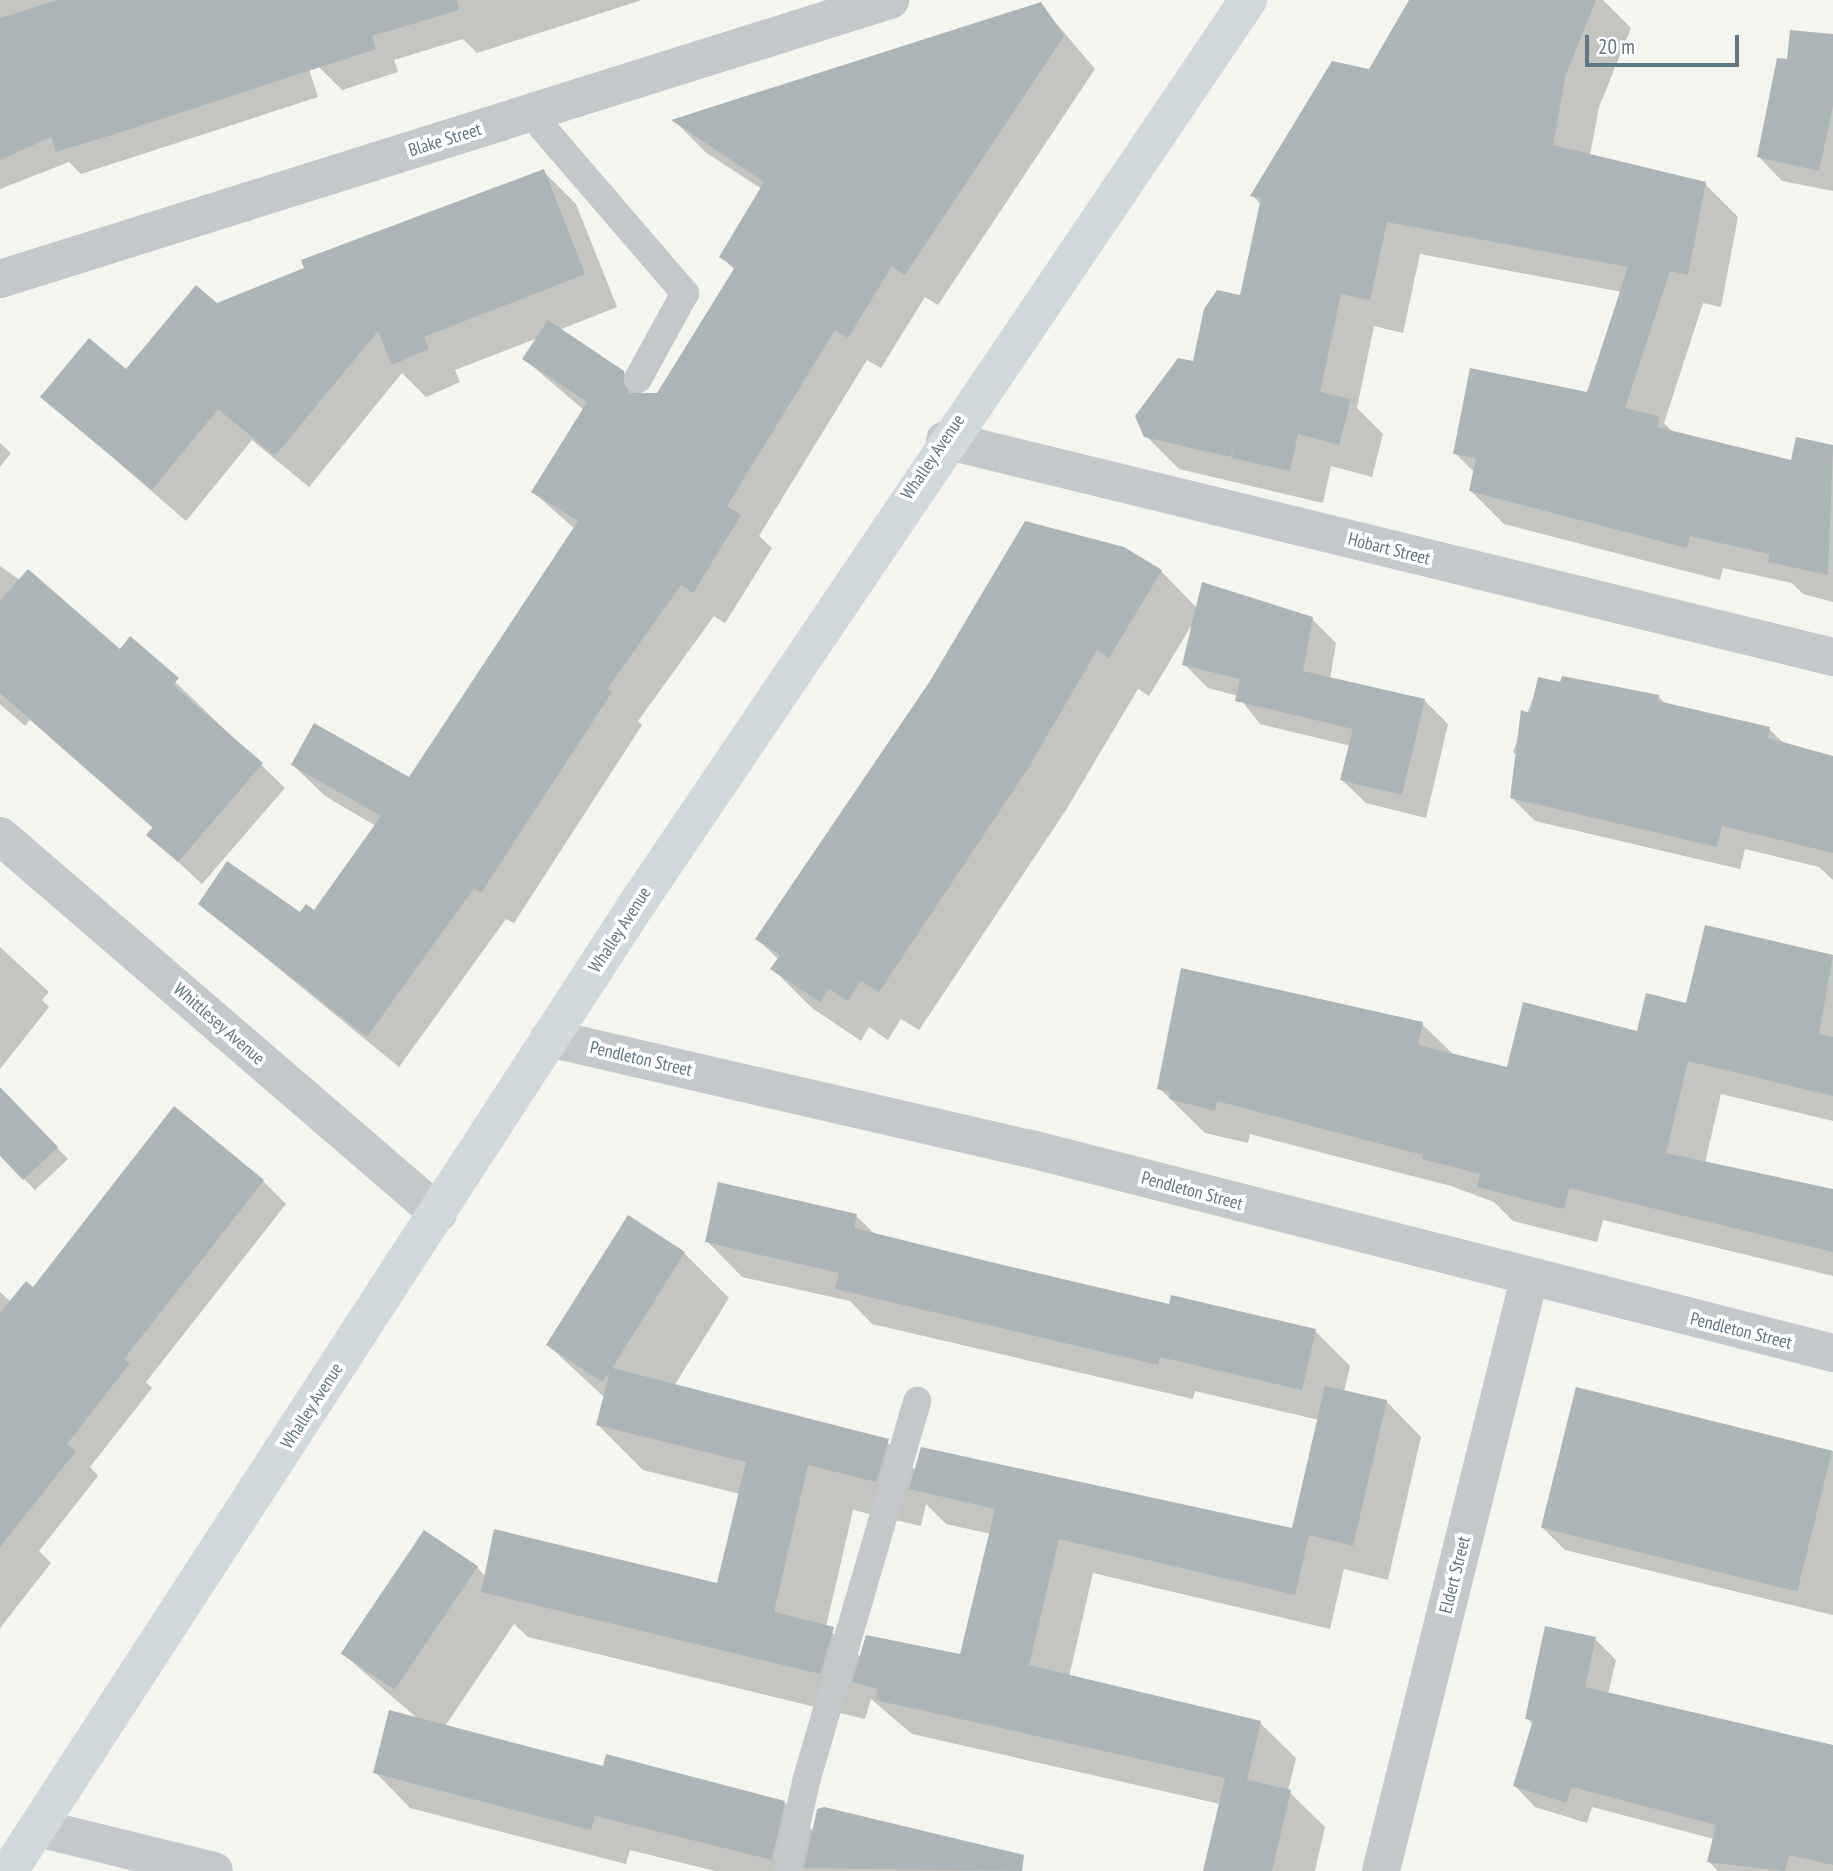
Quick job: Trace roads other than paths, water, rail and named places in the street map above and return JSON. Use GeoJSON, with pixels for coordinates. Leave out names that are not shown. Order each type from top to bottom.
{"type":"FeatureCollection","features":[{"type":"Feature","properties":{"kind":"main road","name":"Whalley Avenue"},"geometry":{"type":"LineString","coordinates":[[9,1871],[439,1213],[549,1038],[944,440],[1248,0]]}},
{"type":"Feature","properties":{"kind":"street","name":"Blake Street"},"geometry":{"type":"LineString","coordinates":[[0,279],[890,0]]}},
{"type":"Feature","properties":{"kind":"street","name":"Hobart Street"},"geometry":{"type":"LineString","coordinates":[[944,440],[1833,657]]}},
{"type":"Feature","properties":{"kind":"street","name":"Whittlesey Avenue"},"geometry":{"type":"LineString","coordinates":[[0,836],[439,1213]]}},
{"type":"Feature","properties":{"kind":"street","name":"Pendleton Street"},"geometry":{"type":"LineString","coordinates":[[549,1038],[1027,1148],[1529,1279],[1833,1353]]}},
{"type":"Feature","properties":{"kind":"street","name":"Eldert Street"},"geometry":{"type":"LineString","coordinates":[[1381,1871],[1529,1279]]}},
{"type":"Feature","properties":{"kind":"street"},"geometry":{"type":"LineString","coordinates":[[38,1828],[214,1871]]}},
{"type":"Feature","properties":{"kind":"lane"},"geometry":{"type":"LineString","coordinates":[[530,113],[685,293],[638,379]]}},
{"type":"Feature","properties":{"kind":"lane"},"geometry":{"type":"LineString","coordinates":[[786,1871],[807,1778],[917,1401]]}}]}
